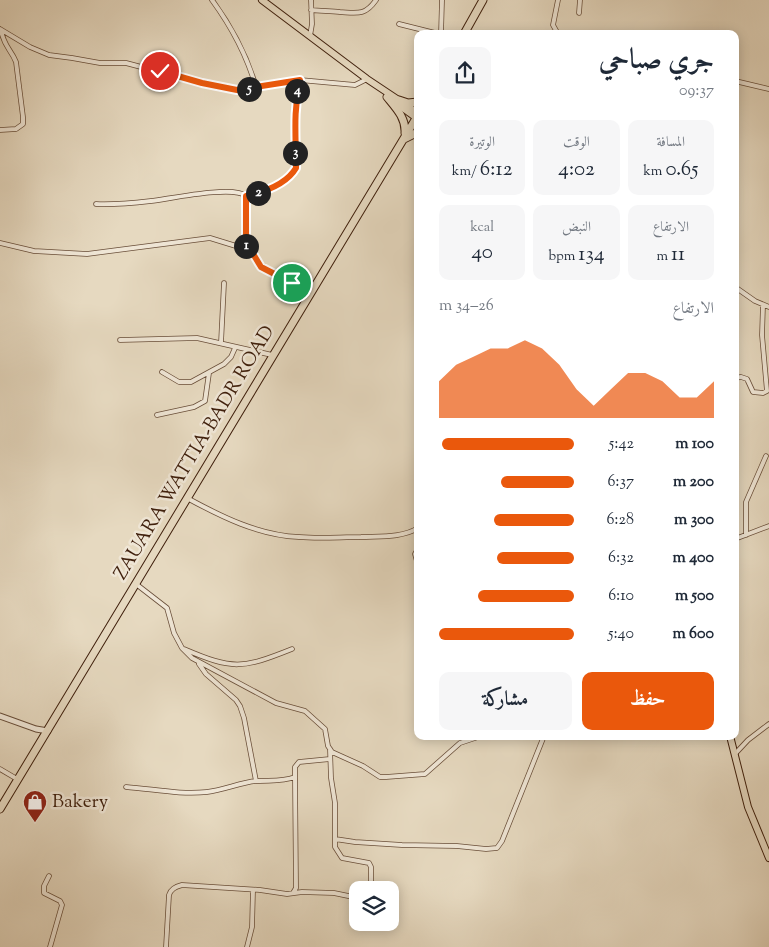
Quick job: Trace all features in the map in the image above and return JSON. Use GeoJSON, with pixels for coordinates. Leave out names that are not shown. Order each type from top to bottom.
{"type":"FeatureCollection","features":[{"type":"Feature","properties":{"kind":"highway"},"geometry":{"type":"LineString","coordinates":[[466,30],[483,0]]}},
{"type":"Feature","properties":{"kind":"highway"},"geometry":{"type":"LineString","coordinates":[[387,97],[402,116],[404,123],[403,137],[414,133]]}},
{"type":"Feature","properties":{"kind":"highway"},"geometry":{"type":"LineString","coordinates":[[399,100],[408,103],[414,102]]}},
{"type":"Feature","properties":{"kind":"highway","name":"ZAUARA WATTIA-BADR ROAD"},"geometry":{"type":"LineString","coordinates":[[0,809],[414,120]]}},
{"type":"Feature","properties":{"kind":"main road"},"geometry":{"type":"LineString","coordinates":[[262,0],[369,80],[399,100],[414,113]]}},
{"type":"Feature","properties":{"kind":"main road"},"geometry":{"type":"LineString","coordinates":[[369,80],[387,97],[414,114]]}},
{"type":"Feature","properties":{"kind":"main road"},"geometry":{"type":"LineString","coordinates":[[731,740],[748,807],[769,858]]}},
{"type":"Feature","properties":{"kind":"street"},"geometry":{"type":"LineString","coordinates":[[212,0],[240,46],[256,87]]}},
{"type":"Feature","properties":{"kind":"street"},"geometry":{"type":"LineString","coordinates":[[310,36],[311,0]]}},
{"type":"Feature","properties":{"kind":"street"},"geometry":{"type":"LineString","coordinates":[[312,10],[351,14],[360,13],[370,8],[376,0]]}},
{"type":"Feature","properties":{"kind":"street"},"geometry":{"type":"LineString","coordinates":[[440,30],[442,0]]}},
{"type":"Feature","properties":{"kind":"street"},"geometry":{"type":"LineString","coordinates":[[556,30],[553,25],[558,0]]}},
{"type":"Feature","properties":{"kind":"street"},"geometry":{"type":"LineString","coordinates":[[579,13],[580,0]]}},
{"type":"Feature","properties":{"kind":"street"},"geometry":{"type":"LineString","coordinates":[[399,24],[424,30]]}},
{"type":"Feature","properties":{"kind":"street"},"geometry":{"type":"LineString","coordinates":[[0,30],[49,55],[100,63],[126,63],[237,90],[300,80],[350,85],[360,84],[369,80]]}},
{"type":"Feature","properties":{"kind":"street"},"geometry":{"type":"LineString","coordinates":[[0,30],[5,46],[14,56],[16,62],[23,118],[23,124],[16,129],[0,130]]}},
{"type":"Feature","properties":{"kind":"street"},"geometry":{"type":"LineString","coordinates":[[96,204],[136,203],[214,192],[236,192],[246,196],[267,191],[292,174],[296,168],[294,124],[300,80]]}},
{"type":"Feature","properties":{"kind":"street"},"geometry":{"type":"LineString","coordinates":[[739,82],[769,89]]}},
{"type":"Feature","properties":{"kind":"street"},"geometry":{"type":"LineString","coordinates":[[246,196],[246,248]]}},
{"type":"Feature","properties":{"kind":"street"},"geometry":{"type":"LineString","coordinates":[[0,243],[34,252],[87,254],[210,238],[246,248],[252,252],[261,267],[311,290]]}},
{"type":"Feature","properties":{"kind":"street"},"geometry":{"type":"LineString","coordinates":[[221,344],[224,283]]}},
{"type":"Feature","properties":{"kind":"street"},"geometry":{"type":"LineString","coordinates":[[739,290],[769,307]]}},
{"type":"Feature","properties":{"kind":"street"},"geometry":{"type":"LineString","coordinates":[[739,377],[747,380],[753,392],[763,393],[766,391],[762,335],[763,305]]}},
{"type":"Feature","properties":{"kind":"street"},"geometry":{"type":"LineString","coordinates":[[120,340],[187,338],[272,355]]}},
{"type":"Feature","properties":{"kind":"street"},"geometry":{"type":"LineString","coordinates":[[162,372],[174,380],[184,383],[196,380],[228,361],[235,348]]}},
{"type":"Feature","properties":{"kind":"street"},"geometry":{"type":"LineString","coordinates":[[157,415],[194,407],[205,401],[209,373]]}},
{"type":"Feature","properties":{"kind":"street"},"geometry":{"type":"LineString","coordinates":[[746,535],[746,502],[766,456]]}},
{"type":"Feature","properties":{"kind":"street"},"geometry":{"type":"LineString","coordinates":[[187,498],[234,522],[260,531],[286,536],[313,538],[376,536],[407,533],[414,530]]}},
{"type":"Feature","properties":{"kind":"street"},"geometry":{"type":"LineString","coordinates":[[739,538],[769,526]]}},
{"type":"Feature","properties":{"kind":"street"},"geometry":{"type":"LineString","coordinates":[[136,584],[167,608],[174,633],[182,648],[198,662],[281,705],[305,711],[325,729],[330,749],[331,778],[336,803],[336,850],[342,858],[365,861],[371,865],[371,881]]}},
{"type":"Feature","properties":{"kind":"street"},"geometry":{"type":"LineString","coordinates":[[182,648],[218,662],[239,665],[263,661],[292,649]]}},
{"type":"Feature","properties":{"kind":"street"},"geometry":{"type":"LineString","coordinates":[[198,662],[206,674],[236,700],[240,706],[256,781]]}},
{"type":"Feature","properties":{"kind":"street"},"geometry":{"type":"LineString","coordinates":[[0,716],[36,729],[48,730]]}},
{"type":"Feature","properties":{"kind":"street"},"geometry":{"type":"LineString","coordinates":[[734,755],[748,740],[769,724]]}},
{"type":"Feature","properties":{"kind":"street"},"geometry":{"type":"LineString","coordinates":[[330,749],[386,778],[420,775],[428,772],[460,744],[470,740]]}},
{"type":"Feature","properties":{"kind":"street"},"geometry":{"type":"LineString","coordinates":[[335,838],[355,842],[402,845],[497,848],[502,841],[542,740]]}},
{"type":"Feature","properties":{"kind":"street"},"geometry":{"type":"LineString","coordinates":[[293,893],[296,888],[295,767],[299,762],[330,759]]}},
{"type":"Feature","properties":{"kind":"street"},"geometry":{"type":"LineString","coordinates":[[0,769],[17,779]]}},
{"type":"Feature","properties":{"kind":"street"},"geometry":{"type":"LineString","coordinates":[[126,787],[200,792],[222,790],[256,781],[273,782],[295,777]]}},
{"type":"Feature","properties":{"kind":"street"},"geometry":{"type":"LineString","coordinates":[[49,876],[44,886],[44,893],[60,900],[62,904],[50,947]]}},
{"type":"Feature","properties":{"kind":"street"},"geometry":{"type":"LineString","coordinates":[[166,947],[169,895],[172,889],[182,886],[253,890],[280,894],[302,892],[334,893],[349,896]]}},
{"type":"Feature","properties":{"kind":"street"},"geometry":{"type":"LineString","coordinates":[[296,888],[302,892]]}},
{"type":"Feature","properties":{"kind":"street"},"geometry":{"type":"LineString","coordinates":[[247,947],[252,927],[253,890]]}},
{"type":"Feature","properties":{"kind":"place","name":"Bakery"},"geometry":{"type":"Point","coordinates":[35,823]}},
{"type":"Feature","properties":{"kind":"route"},"geometry":{"type":"LineString","coordinates":[[160,71],[202,83],[237,90],[300,80],[294,124],[296,168],[292,174],[267,191],[246,196],[246,248],[252,252],[261,267],[292,283]]}}]}
